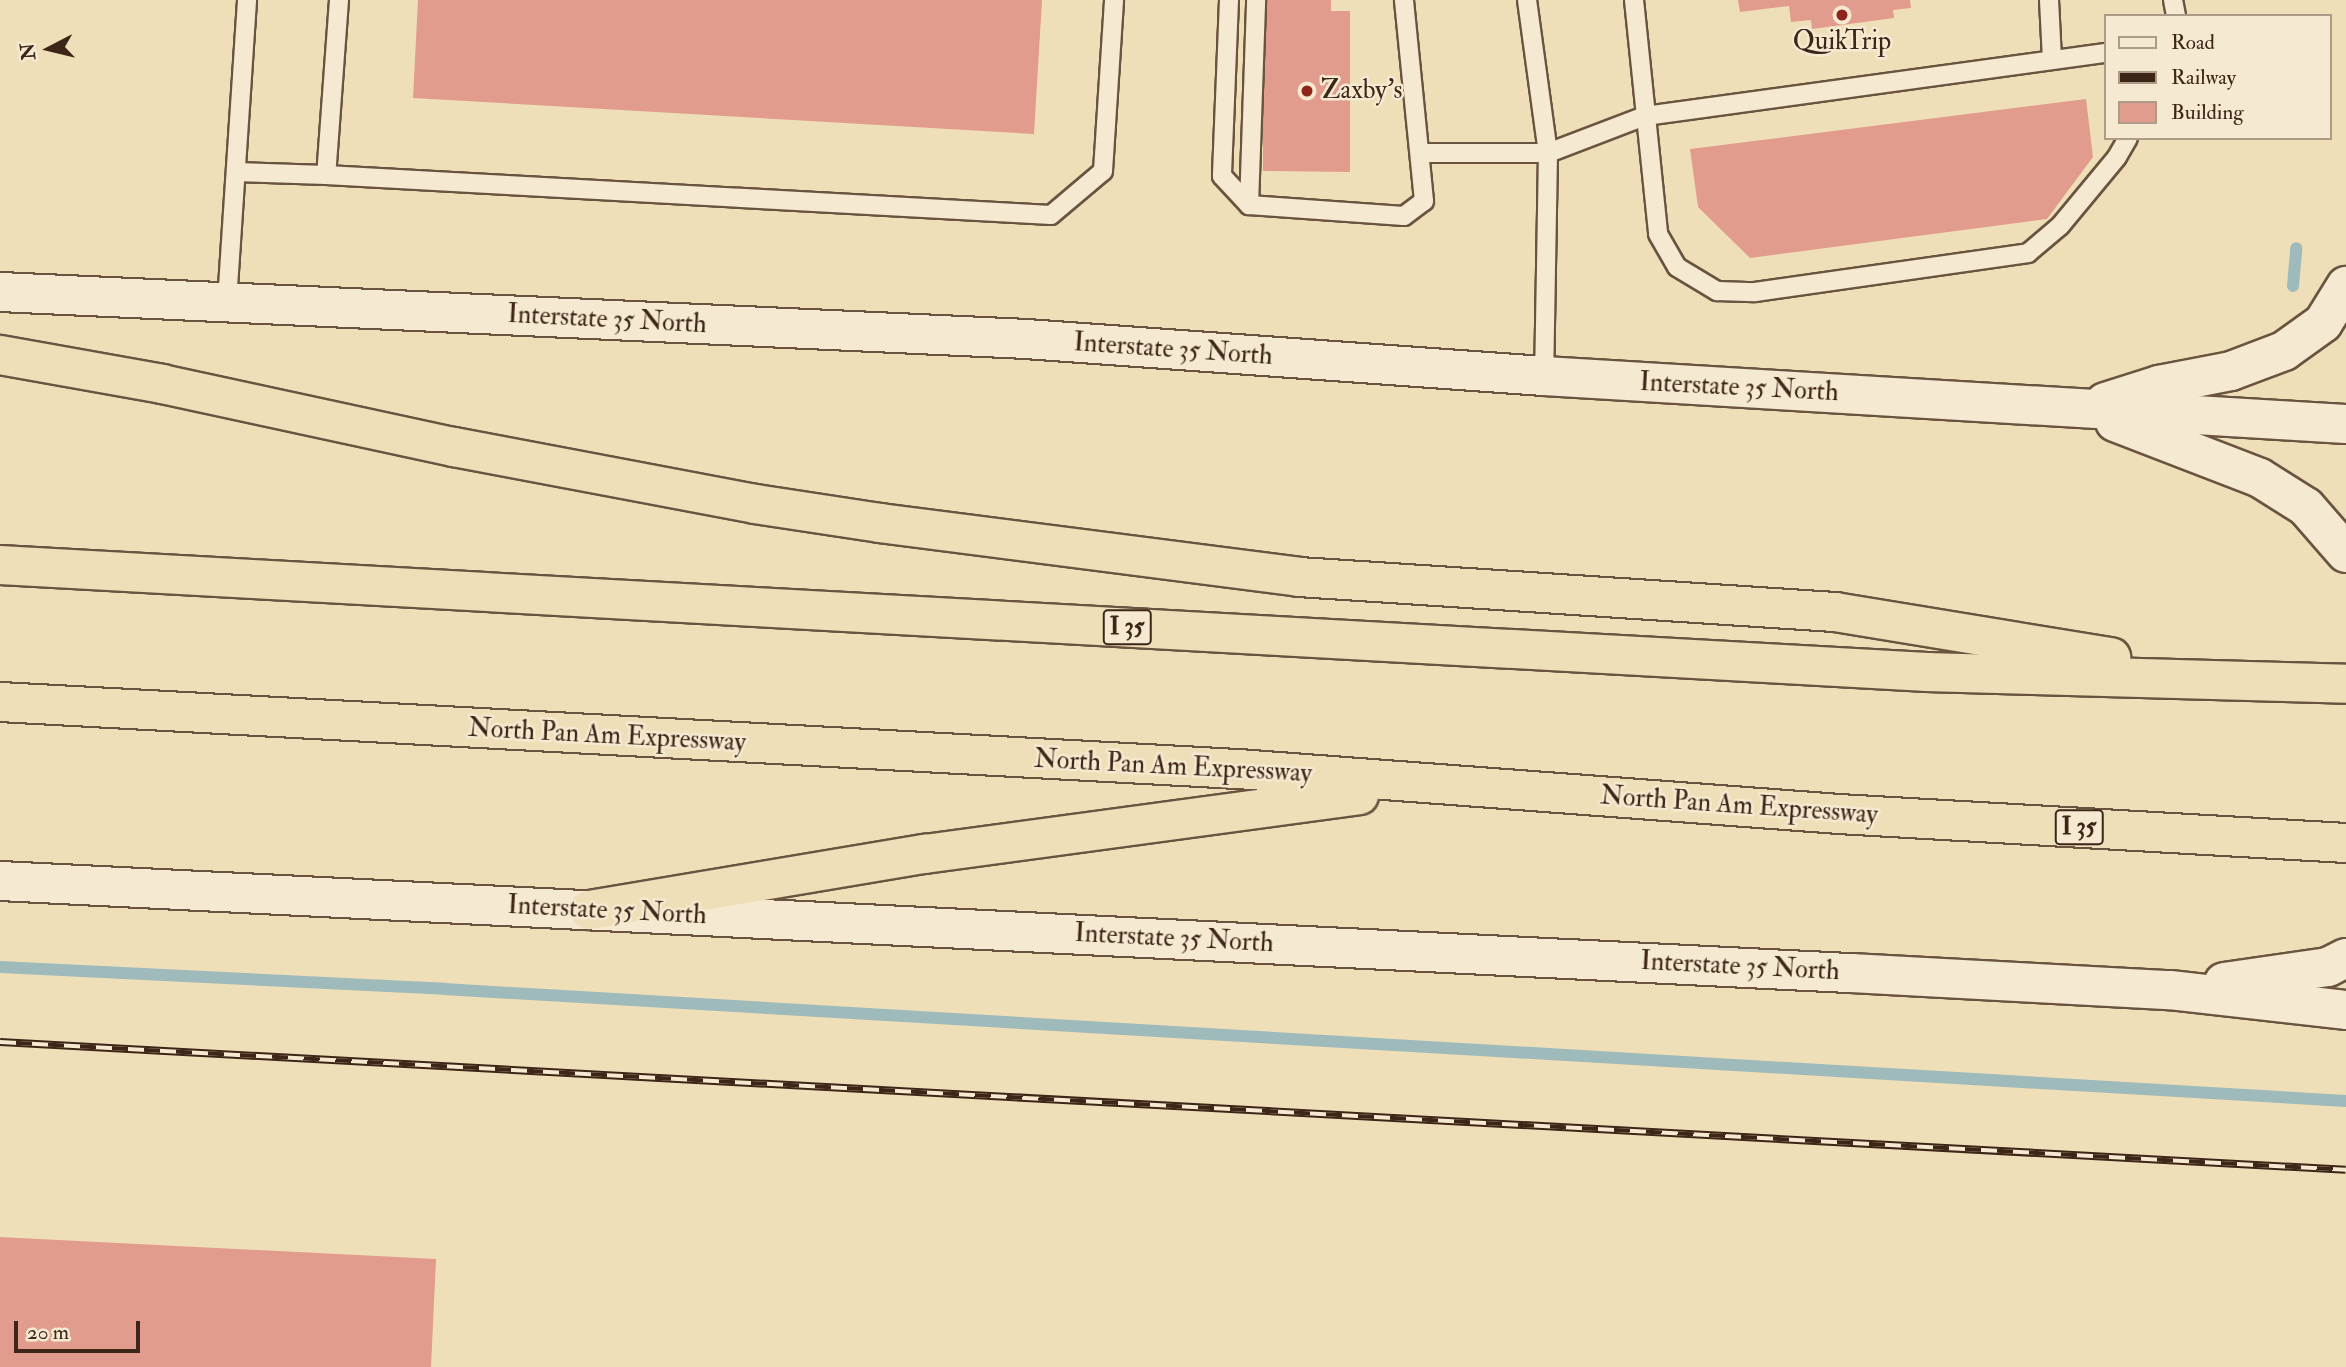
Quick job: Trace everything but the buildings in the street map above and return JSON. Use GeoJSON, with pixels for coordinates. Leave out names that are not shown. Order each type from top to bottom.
{"type":"FeatureCollection","features":[{"type":"Feature","properties":{"kind":"highway"},"geometry":{"type":"LineString","coordinates":[[0,355],[162,384],[467,450],[755,504],[893,525],[1089,552],[1338,581],[1835,612],[2254,681]]}},
{"type":"Feature","properties":{"kind":"highway","name":"I 35"},"geometry":{"type":"LineString","coordinates":[[0,565],[1914,672],[2328,683]]}},
{"type":"Feature","properties":{"kind":"highway","name":"North Pan Am Expressway"},"geometry":{"type":"LineString","coordinates":[[0,702],[1224,769],[1839,814],[2333,842]]}},
{"type":"Feature","properties":{"kind":"highway"},"geometry":{"type":"LineString","coordinates":[[589,910],[925,854],[1437,784]]}},
{"type":"Feature","properties":{"kind":"main road"},"geometry":{"type":"LineString","coordinates":[[2081,409],[2159,385],[2231,371],[2284,351],[2323,323],[2346,286]]}},
{"type":"Feature","properties":{"kind":"main road","name":"Interstate 35 North"},"geometry":{"type":"LineString","coordinates":[[0,292],[1026,339],[1544,376],[2346,424]]}},
{"type":"Feature","properties":{"kind":"main road"},"geometry":{"type":"LineString","coordinates":[[2081,409],[2260,478],[2306,507],[2346,553]]}},
{"type":"Feature","properties":{"kind":"main road","name":"Interstate 35 North"},"geometry":{"type":"LineString","coordinates":[[0,881],[2170,990],[2346,1010]]}},
{"type":"Feature","properties":{"kind":"main road"},"geometry":{"type":"LineString","coordinates":[[2170,990],[2328,967],[2346,958]]}},
{"type":"Feature","properties":{"kind":"main road"},"geometry":{"type":"LineString","coordinates":[[2170,990],[2346,1034]]}},
{"type":"Feature","properties":{"kind":"lane"},"geometry":{"type":"LineString","coordinates":[[227,302],[247,0]]}},
{"type":"Feature","properties":{"kind":"lane"},"geometry":{"type":"LineString","coordinates":[[326,175],[339,0]]}},
{"type":"Feature","properties":{"kind":"lane"},"geometry":{"type":"LineString","coordinates":[[236,172],[1051,215],[1103,171],[1114,0]]}},
{"type":"Feature","properties":{"kind":"lane"},"geometry":{"type":"LineString","coordinates":[[1229,0],[1222,176],[1249,205],[1404,216],[1424,201],[1421,153],[1404,8],[1390,0]]}},
{"type":"Feature","properties":{"kind":"lane"},"geometry":{"type":"LineString","coordinates":[[1249,205],[1256,0]]}},
{"type":"Feature","properties":{"kind":"lane"},"geometry":{"type":"LineString","coordinates":[[1527,0],[1548,152],[1544,376]]}},
{"type":"Feature","properties":{"kind":"lane"},"geometry":{"type":"LineString","coordinates":[[1634,0],[1658,234],[1677,267],[1717,291],[1755,292],[2028,253],[2060,226],[2118,157],[2127,140]]}},
{"type":"Feature","properties":{"kind":"lane"},"geometry":{"type":"LineString","coordinates":[[2049,0],[2052,59]]}},
{"type":"Feature","properties":{"kind":"lane"},"geometry":{"type":"LineString","coordinates":[[1421,153],[1548,152],[1645,116],[2104,53]]}},
{"type":"Feature","properties":{"kind":"waterway"},"geometry":{"type":"LineString","coordinates":[[2293,286],[2296,248]]}},
{"type":"Feature","properties":{"kind":"waterway"},"geometry":{"type":"LineString","coordinates":[[0,967],[444,989],[2346,1101]]}},
{"type":"Feature","properties":{"kind":"railway"},"geometry":{"type":"LineString","coordinates":[[0,1042],[2346,1170]]}},
{"type":"Feature","properties":{"kind":"place","name":"QuikTrip"},"geometry":{"type":"Point","coordinates":[1842,15]}},
{"type":"Feature","properties":{"kind":"place","name":"Zaxby's"},"geometry":{"type":"Point","coordinates":[1307,91]}}]}
